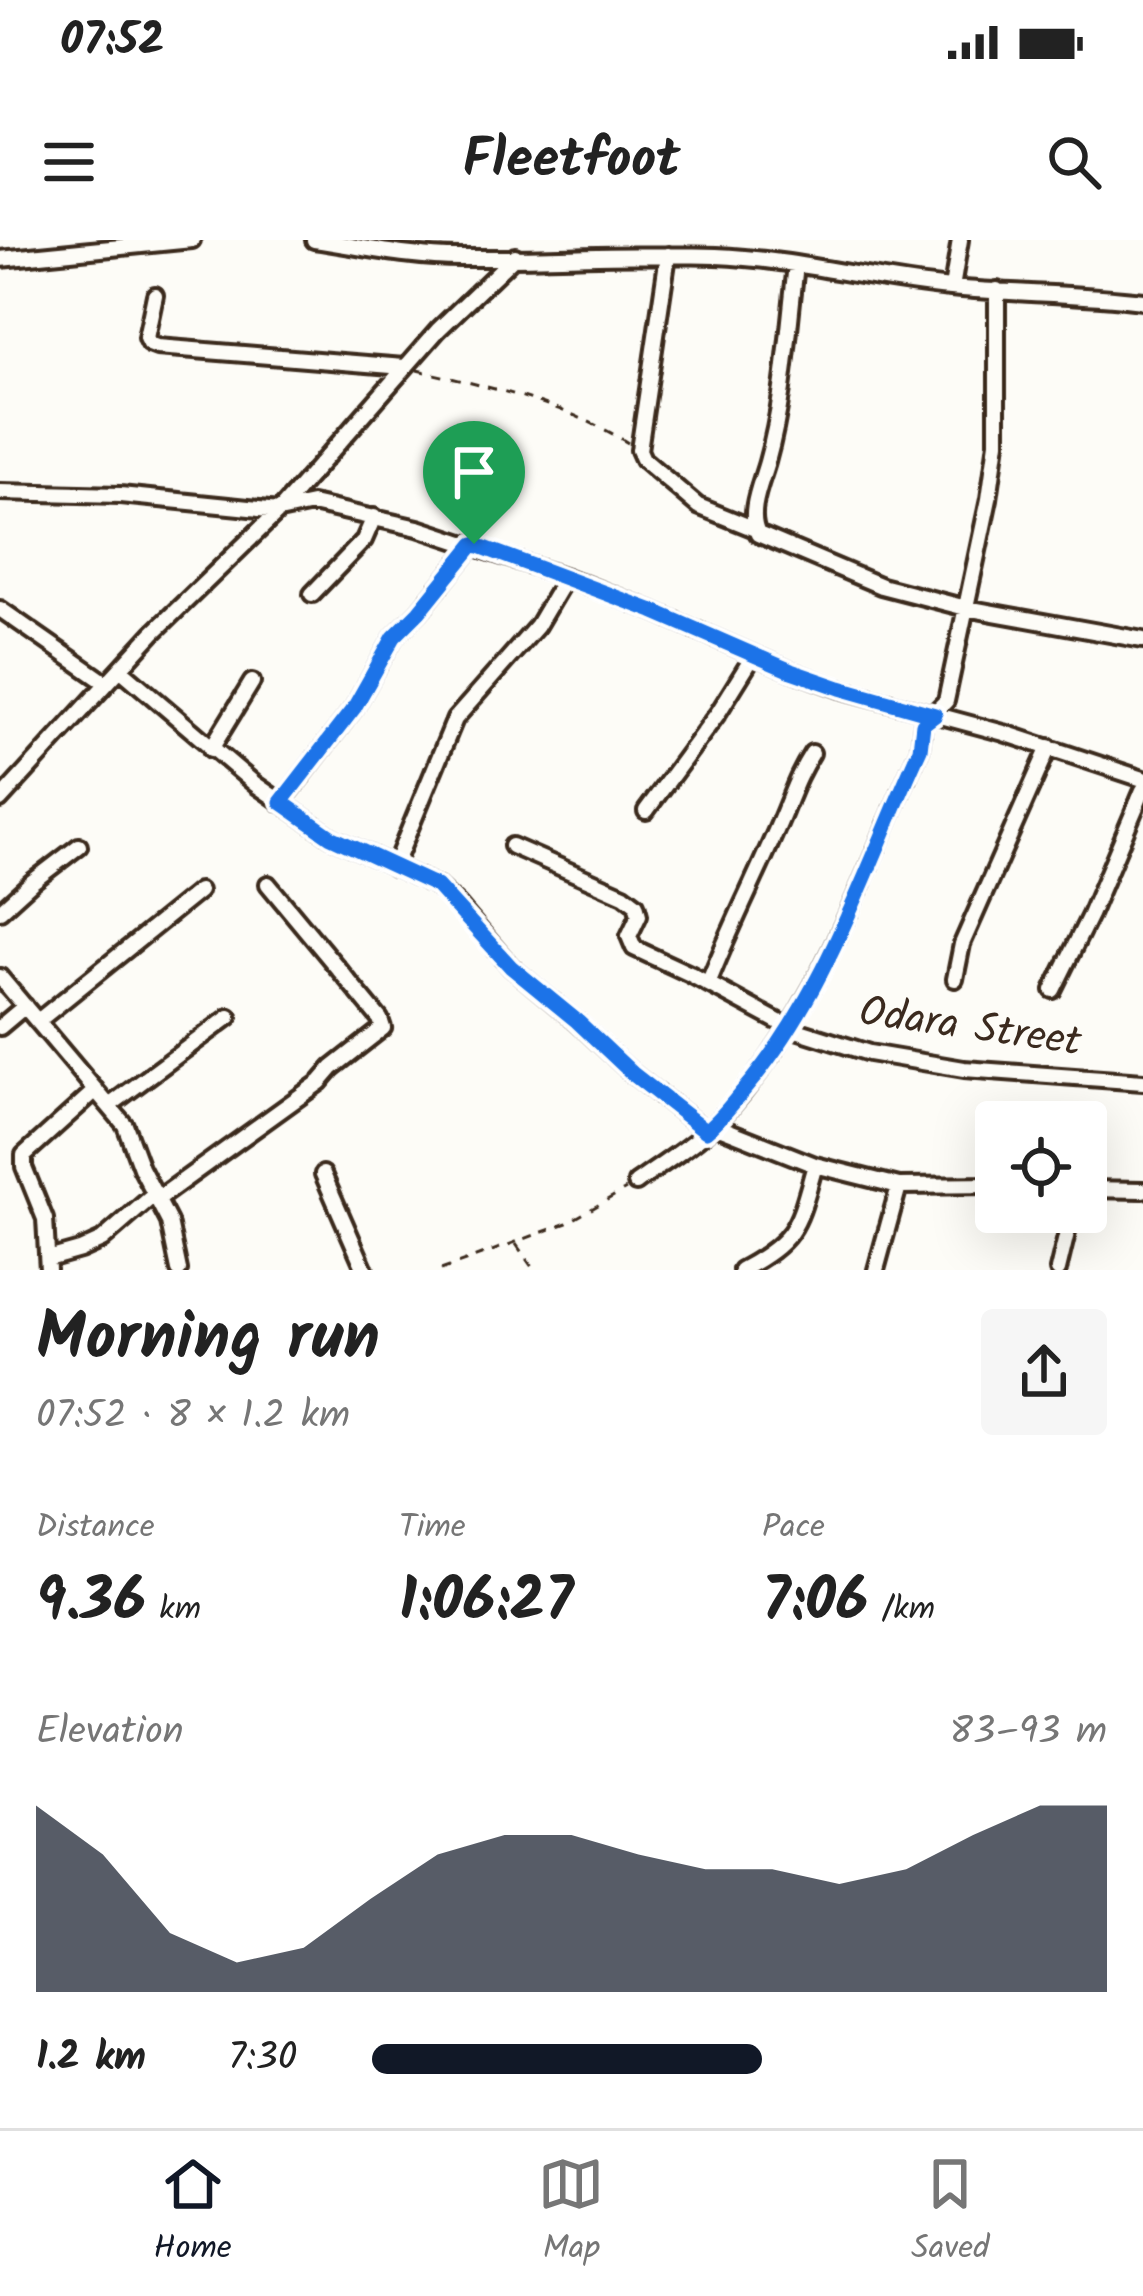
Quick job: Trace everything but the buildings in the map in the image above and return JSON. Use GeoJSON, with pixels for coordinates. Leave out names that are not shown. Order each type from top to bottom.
{"type":"FeatureCollection","features":[{"type":"Feature","properties":{"kind":"street"},"geometry":{"type":"LineString","coordinates":[[0,259],[192,240]]}},
{"type":"Feature","properties":{"kind":"street"},"geometry":{"type":"LineString","coordinates":[[314,240],[418,256],[488,257],[519,251],[722,256],[952,288],[1143,301]]}},
{"type":"Feature","properties":{"kind":"street"},"geometry":{"type":"LineString","coordinates":[[952,288],[960,240]]}},
{"type":"Feature","properties":{"kind":"street"},"geometry":{"type":"LineString","coordinates":[[0,800],[106,683],[278,511],[438,330],[519,251]]}},
{"type":"Feature","properties":{"kind":"street"},"geometry":{"type":"LineString","coordinates":[[668,255],[639,450],[643,459],[698,506],[755,529]]}},
{"type":"Feature","properties":{"kind":"street"},"geometry":{"type":"LineString","coordinates":[[488,257],[494,277]]}},
{"type":"Feature","properties":{"kind":"street"},"geometry":{"type":"LineString","coordinates":[[796,265],[773,432],[754,505],[752,524],[758,534],[881,586],[966,608],[1143,640]]}},
{"type":"Feature","properties":{"kind":"street"},"geometry":{"type":"LineString","coordinates":[[635,1183],[710,1128],[755,1078],[790,1028],[846,918],[920,749],[923,724],[946,701],[997,442],[997,290]]}},
{"type":"Feature","properties":{"kind":"street"},"geometry":{"type":"LineString","coordinates":[[155,296],[146,338],[157,347],[404,367]]}},
{"type":"Feature","properties":{"kind":"street"},"geometry":{"type":"LineString","coordinates":[[0,492],[120,495],[278,511],[312,504],[374,518],[474,544],[566,577],[840,688],[1143,779]]}},
{"type":"Feature","properties":{"kind":"street"},"geometry":{"type":"LineString","coordinates":[[312,594],[364,540],[374,518]]}},
{"type":"Feature","properties":{"kind":"street"},"geometry":{"type":"LineString","coordinates":[[281,802],[354,708],[394,637],[474,544]]}},
{"type":"Feature","properties":{"kind":"street"},"geometry":{"type":"LineString","coordinates":[[394,867],[455,719],[537,626],[566,577]]}},
{"type":"Feature","properties":{"kind":"street"},"geometry":{"type":"LineString","coordinates":[[0,609],[106,683]]}},
{"type":"Feature","properties":{"kind":"street"},"geometry":{"type":"LineString","coordinates":[[646,811],[754,655]]}},
{"type":"Feature","properties":{"kind":"street"},"geometry":{"type":"LineString","coordinates":[[120,669],[211,748],[331,837],[437,886],[511,967],[633,1074],[710,1128],[815,1165],[899,1186],[975,1185]]}},
{"type":"Feature","properties":{"kind":"street"},"geometry":{"type":"LineString","coordinates":[[211,748],[252,682]]}},
{"type":"Feature","properties":{"kind":"street"},"geometry":{"type":"LineString","coordinates":[[955,979],[962,944],[1049,748]]}},
{"type":"Feature","properties":{"kind":"street"},"geometry":{"type":"LineString","coordinates":[[708,984],[795,779],[812,752]]}},
{"type":"Feature","properties":{"kind":"street"},"geometry":{"type":"LineString","coordinates":[[1053,990],[1143,790]]}},
{"type":"Feature","properties":{"kind":"street","name":"Odara Street"},"geometry":{"type":"LineString","coordinates":[[512,846],[624,895],[636,904],[639,914],[629,936],[634,948],[790,1028],[869,1052],[964,1069],[1143,1082]]}},
{"type":"Feature","properties":{"kind":"street"},"geometry":{"type":"LineString","coordinates":[[0,911],[80,847]]}},
{"type":"Feature","properties":{"kind":"street"},"geometry":{"type":"LineString","coordinates":[[96,1090],[24,1155],[24,1167],[45,1219],[48,1264],[102,1240],[306,1093],[383,1028],[268,884]]}},
{"type":"Feature","properties":{"kind":"street"},"geometry":{"type":"LineString","coordinates":[[38,1021],[200,891]]}},
{"type":"Feature","properties":{"kind":"street"},"geometry":{"type":"LineString","coordinates":[[0,977],[125,1125],[173,1234],[178,1270]]}},
{"type":"Feature","properties":{"kind":"street"},"geometry":{"type":"LineString","coordinates":[[0,1027],[26,1006]]}},
{"type":"Feature","properties":{"kind":"street"},"geometry":{"type":"LineString","coordinates":[[109,1106],[229,1017]]}},
{"type":"Feature","properties":{"kind":"street"},"geometry":{"type":"LineString","coordinates":[[741,1270],[789,1238],[815,1165]]}},
{"type":"Feature","properties":{"kind":"street"},"geometry":{"type":"LineString","coordinates":[[323,1174],[364,1270]]}},
{"type":"Feature","properties":{"kind":"street"},"geometry":{"type":"LineString","coordinates":[[876,1270],[899,1186]]}},
{"type":"Feature","properties":{"kind":"street"},"geometry":{"type":"LineString","coordinates":[[1107,1189],[1143,1190]]}},
{"type":"Feature","properties":{"kind":"street"},"geometry":{"type":"LineString","coordinates":[[1058,1270],[1067,1233]]}},
{"type":"Feature","properties":{"kind":"path"},"geometry":{"type":"LineString","coordinates":[[404,367],[515,393],[611,433],[639,450]]}},
{"type":"Feature","properties":{"kind":"path"},"geometry":{"type":"LineString","coordinates":[[441,1270],[567,1223],[635,1183]]}},
{"type":"Feature","properties":{"kind":"path"},"geometry":{"type":"LineString","coordinates":[[515,1243],[534,1270]]}},
{"type":"Feature","properties":{"kind":"route"},"geometry":{"type":"LineString","coordinates":[[474,544],[653,611],[791,671],[935,715],[923,724],[920,749],[798,1017],[755,1078],[706,1131],[511,967],[437,886],[331,837],[281,802],[354,708],[394,637],[474,544]]}}]}
